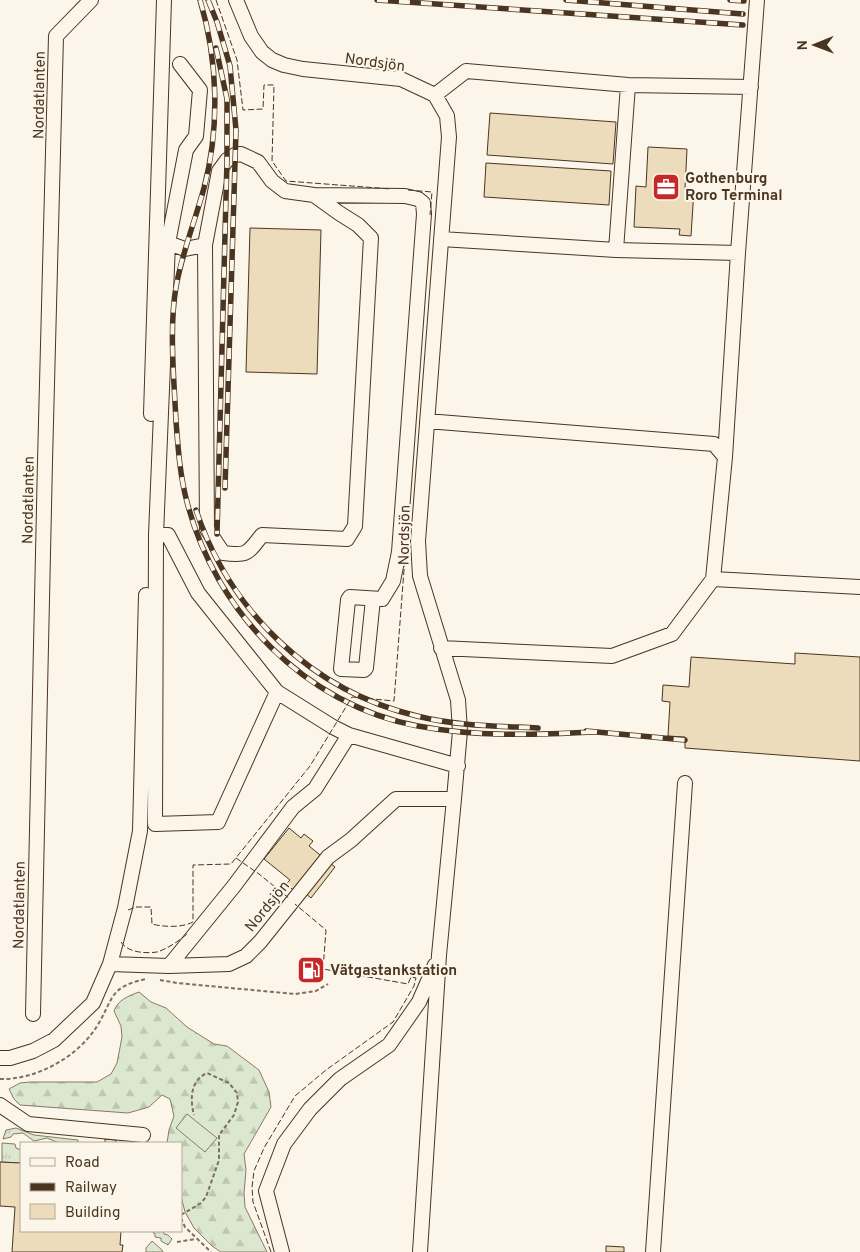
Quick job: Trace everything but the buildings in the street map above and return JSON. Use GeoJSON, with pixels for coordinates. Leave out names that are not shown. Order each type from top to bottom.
{"type":"FeatureCollection","features":[{"type":"Feature","properties":{"kind":"street","name":"Nordatlanten"},"geometry":{"type":"LineString","coordinates":[[33,1014],[56,36],[91,0]]}},
{"type":"Feature","properties":{"kind":"street"},"geometry":{"type":"LineString","coordinates":[[0,1058],[10,1058],[33,1051],[54,1040],[93,1003],[110,964],[125,908],[140,831],[164,0]]}},
{"type":"Feature","properties":{"kind":"street","name":"Nordsjön"},"geometry":{"type":"LineString","coordinates":[[110,964],[169,966],[229,964],[246,956],[260,942],[328,857],[351,840],[396,799],[454,800],[460,731],[458,700],[420,576],[418,542],[449,137],[446,116],[435,94],[401,79],[303,69],[272,60],[262,52],[251,36],[236,0]]}},
{"type":"Feature","properties":{"kind":"street"},"geometry":{"type":"LineString","coordinates":[[442,648],[612,656],[672,634],[713,579],[725,457],[757,0]]}},
{"type":"Feature","properties":{"kind":"street"},"geometry":{"type":"LineString","coordinates":[[180,64],[200,90],[196,136],[186,150],[168,243],[156,535],[156,824],[218,822],[277,692]]}},
{"type":"Feature","properties":{"kind":"street"},"geometry":{"type":"LineString","coordinates":[[435,94],[466,71],[628,85],[752,87]]}},
{"type":"Feature","properties":{"kind":"street"},"geometry":{"type":"LineString","coordinates":[[616,250],[628,85]]}},
{"type":"Feature","properties":{"kind":"street"},"geometry":{"type":"LineString","coordinates":[[314,195],[358,225],[371,238],[355,526],[347,539],[262,535],[249,552],[240,555],[223,553],[207,529],[205,245],[219,172],[223,164],[235,154],[246,156],[258,162],[272,181],[285,191],[314,195],[405,196],[418,199],[423,203],[424,214],[399,552],[393,581],[382,599],[350,597],[348,600],[341,668],[360,671],[366,668],[373,599]]}},
{"type":"Feature","properties":{"kind":"street"},"geometry":{"type":"LineString","coordinates":[[441,239],[616,250],[738,253]]}},
{"type":"Feature","properties":{"kind":"street"},"geometry":{"type":"LineString","coordinates":[[168,243],[185,249],[205,245]]}},
{"type":"Feature","properties":{"kind":"street"},"geometry":{"type":"LineString","coordinates":[[427,421],[714,444],[726,436]]}},
{"type":"Feature","properties":{"kind":"street"},"geometry":{"type":"LineString","coordinates":[[714,444],[725,457]]}},
{"type":"Feature","properties":{"kind":"street"},"geometry":{"type":"LineString","coordinates":[[156,535],[168,535],[198,592],[277,692],[333,727],[349,734],[458,766]]}},
{"type":"Feature","properties":{"kind":"street"},"geometry":{"type":"LineString","coordinates":[[713,579],[860,588]]}},
{"type":"Feature","properties":{"kind":"street"},"geometry":{"type":"LineString","coordinates":[[169,966],[234,886],[293,807],[315,789],[349,734]]}},
{"type":"Feature","properties":{"kind":"street"},"geometry":{"type":"LineString","coordinates":[[653,1252],[685,783]]}},
{"type":"Feature","properties":{"kind":"street"},"geometry":{"type":"LineString","coordinates":[[420,1252],[439,955],[454,800]]}},
{"type":"Feature","properties":{"kind":"street"},"geometry":{"type":"LineString","coordinates":[[282,1252],[266,1191],[284,1144],[310,1109],[340,1079],[389,1045],[419,1002],[439,955]]}},
{"type":"Feature","properties":{"kind":"street"},"geometry":{"type":"LineString","coordinates":[[0,1105],[28,1124],[142,1135]]}},
{"type":"Feature","properties":{"kind":"path"},"geometry":{"type":"LineString","coordinates":[[0,1079],[22,1077],[35,1073],[70,1055],[96,1028],[116,991],[130,983],[147,978]]}},
{"type":"Feature","properties":{"kind":"path"},"geometry":{"type":"LineString","coordinates":[[154,978],[177,983],[295,994],[316,991],[328,984]]}},
{"type":"Feature","properties":{"kind":"path"},"geometry":{"type":"LineString","coordinates":[[182,1215],[201,1203],[206,1197],[219,1160],[219,1135],[234,1115],[238,1102],[237,1093],[229,1083],[207,1073],[201,1076],[193,1086],[191,1095],[194,1115]]}},
{"type":"Feature","properties":{"kind":"path"},"geometry":{"type":"LineString","coordinates":[[182,1219],[185,1227],[211,1252]]}},
{"type":"Feature","properties":{"kind":"path"},"geometry":{"type":"LineString","coordinates":[[176,1242],[196,1238]]}},
{"type":"Feature","properties":{"kind":"green space"},"geometry":{"type":"Polygon","coordinates":[[[139,992],[151,1002],[166,1008],[187,1027],[214,1044],[227,1046],[259,1070],[269,1092],[271,1107],[244,1154],[246,1170],[244,1193],[245,1207],[267,1252],[221,1252],[194,1228],[185,1212],[182,1200],[182,1142],[167,1142],[174,1116],[170,1099],[162,1095],[149,1107],[128,1113],[20,1105],[14,1099],[9,1089],[20,1083],[97,1082],[111,1074],[117,1063],[122,1037],[121,1026],[114,1011],[121,1001],[139,992]]]}},
{"type":"Feature","properties":{"kind":"green space"},"geometry":{"type":"Polygon","coordinates":[[[187,1114],[217,1138],[205,1152],[176,1128],[187,1114]]]}},
{"type":"Feature","properties":{"kind":"green space"},"geometry":{"type":"Polygon","coordinates":[[[16,1128],[34,1135],[78,1140],[78,1142],[57,1142],[47,1138],[34,1141],[23,1133],[13,1134],[11,1137],[3,1139],[6,1130],[16,1128]]]}},
{"type":"Feature","properties":{"kind":"green space"},"geometry":{"type":"Polygon","coordinates":[[[2,1143],[15,1144],[16,1148],[20,1150],[20,1163],[2,1162],[2,1143]]]}},
{"type":"Feature","properties":{"kind":"green space"},"geometry":{"type":"Polygon","coordinates":[[[163,1232],[172,1239],[168,1245],[161,1241],[161,1238],[155,1237],[153,1233],[163,1232]]]}},
{"type":"Feature","properties":{"kind":"green space"},"geometry":{"type":"Polygon","coordinates":[[[152,1241],[163,1252],[146,1252],[146,1248],[152,1241]]]}},
{"type":"Feature","properties":{"kind":"railway"},"geometry":{"type":"LineString","coordinates":[[200,0],[210,46],[215,94],[215,118],[213,141],[204,188],[185,249],[176,287],[173,319],[173,354],[176,421],[181,472],[187,502],[200,542],[219,580],[243,615],[271,647],[303,675],[338,697],[377,715],[440,730],[483,734],[593,732]]}},
{"type":"Feature","properties":{"kind":"railway"},"geometry":{"type":"LineString","coordinates":[[208,0],[217,22],[230,66],[236,130],[225,488]]}},
{"type":"Feature","properties":{"kind":"railway"},"geometry":{"type":"LineString","coordinates":[[377,0],[743,25]]}},
{"type":"Feature","properties":{"kind":"railway"},"geometry":{"type":"LineString","coordinates":[[566,0],[743,14]]}},
{"type":"Feature","properties":{"kind":"railway"},"geometry":{"type":"LineString","coordinates":[[730,0],[744,1]]}},
{"type":"Feature","properties":{"kind":"railway"},"geometry":{"type":"LineString","coordinates":[[216,48],[227,99],[217,534]]}},
{"type":"Feature","properties":{"kind":"railway"},"geometry":{"type":"LineString","coordinates":[[196,510],[211,547],[230,582],[253,613],[280,642],[310,667],[343,688],[379,704],[417,716],[462,724],[538,728]]}},
{"type":"Feature","properties":{"kind":"railway"},"geometry":{"type":"LineString","coordinates":[[586,731],[685,740]]}},
{"type":"Feature","properties":{"kind":"fence"},"geometry":{"type":"LineString","coordinates":[[216,0],[237,60],[243,110],[263,109],[264,85],[274,85],[272,161],[286,181],[391,189]]}},
{"type":"Feature","properties":{"kind":"fence"},"geometry":{"type":"LineString","coordinates":[[408,190],[432,192],[430,215]]}},
{"type":"Feature","properties":{"kind":"fence"},"geometry":{"type":"LineString","coordinates":[[128,910],[136,907],[151,907],[152,924],[156,925],[178,926],[193,922],[193,865],[231,864],[310,766],[352,697],[394,701],[405,557]]}},
{"type":"Feature","properties":{"kind":"fence"},"geometry":{"type":"LineString","coordinates":[[236,858],[290,899]]}},
{"type":"Feature","properties":{"kind":"fence"},"geometry":{"type":"LineString","coordinates":[[271,1252],[253,1202],[254,1171],[264,1148],[295,1096],[326,1070],[393,1022],[414,986],[416,978],[411,977],[408,984],[323,969],[326,930],[295,904]]}},
{"type":"Feature","properties":{"kind":"fence"},"geometry":{"type":"LineString","coordinates":[[121,942],[127,948],[137,952],[157,952],[165,949],[187,934]]}},
{"type":"Feature","properties":{"kind":"place","name":"Gothenburg Roro Terminal"},"geometry":{"type":"Point","coordinates":[666,187]}},
{"type":"Feature","properties":{"kind":"place","name":"Vätgastankstation"},"geometry":{"type":"Point","coordinates":[311,970]}}]}
